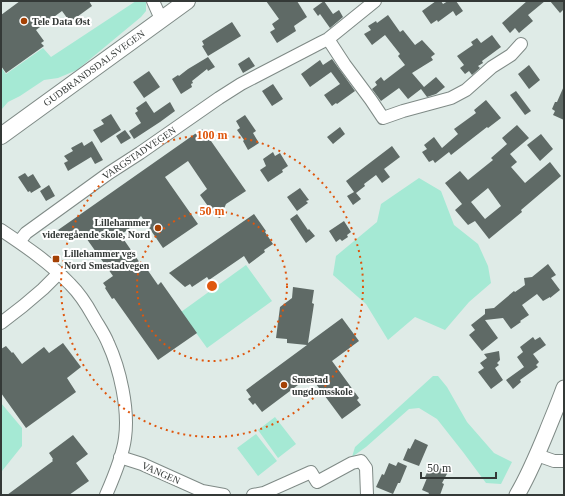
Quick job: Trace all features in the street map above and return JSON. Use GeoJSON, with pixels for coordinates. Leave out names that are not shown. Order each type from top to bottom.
{"type":"FeatureCollection","features":[{"type":"Feature","properties":{"kind":"main road","name":"GUDBRANDSDALSVEGEN"},"geometry":{"type":"LineString","coordinates":[[1,136],[187,1]]}},
{"type":"Feature","properties":{"kind":"street"},"geometry":{"type":"LineString","coordinates":[[153,1],[161,19]]}},
{"type":"Feature","properties":{"kind":"street","name":"VARGSTADVEGEN"},"geometry":{"type":"LineString","coordinates":[[19,242],[26,233],[109,173],[219,98],[241,84],[328,40],[375,1]]}},
{"type":"Feature","properties":{"kind":"street"},"geometry":{"type":"LineString","coordinates":[[328,40],[383,118],[450,98],[466,90],[492,67],[511,55],[521,44]]}},
{"type":"Feature","properties":{"kind":"street"},"geometry":{"type":"LineString","coordinates":[[1,230],[19,242],[58,273],[81,295],[108,342],[115,359],[124,394],[126,414],[125,438],[120,457],[106,495]]}},
{"type":"Feature","properties":{"kind":"street"},"geometry":{"type":"LineString","coordinates":[[1,323],[43,289],[58,273]]}},
{"type":"Feature","properties":{"kind":"street"},"geometry":{"type":"LineString","coordinates":[[517,495],[537,455],[564,388]]}},
{"type":"Feature","properties":{"kind":"street"},"geometry":{"type":"LineString","coordinates":[[537,455],[554,461],[564,461]]}},
{"type":"Feature","properties":{"kind":"street","name":"VANGEN"},"geometry":{"type":"LineString","coordinates":[[120,457],[142,464],[202,490],[224,495]]}},
{"type":"Feature","properties":{"kind":"street"},"geometry":{"type":"LineString","coordinates":[[253,495],[264,493],[311,472],[317,482],[352,463],[361,461],[366,468],[367,495]]}},
{"type":"Feature","properties":{"kind":"green space"},"geometry":{"type":"Polygon","coordinates":[[[136,1],[146,1],[146,11],[141,17],[77,70],[58,78],[44,80],[8,102],[1,110],[1,67],[6,74],[43,48],[51,57],[136,1]]]}},
{"type":"Feature","properties":{"kind":"green space"},"geometry":{"type":"Polygon","coordinates":[[[419,178],[441,191],[454,225],[478,244],[488,266],[491,283],[469,302],[445,330],[415,317],[388,340],[366,304],[333,275],[336,256],[377,222],[381,204],[419,178]]]}},
{"type":"Feature","properties":{"kind":"green space"},"geometry":{"type":"Polygon","coordinates":[[[246,265],[272,301],[207,348],[181,312],[246,265]]]}},
{"type":"Feature","properties":{"kind":"green space"},"geometry":{"type":"Polygon","coordinates":[[[433,376],[438,376],[447,387],[467,422],[494,453],[512,462],[501,484],[486,483],[437,419],[419,408],[409,409],[366,447],[352,457],[355,447],[433,376]]]}},
{"type":"Feature","properties":{"kind":"green space"},"geometry":{"type":"Polygon","coordinates":[[[1,403],[22,428],[22,446],[2,471],[2,495],[1,403]]]}},
{"type":"Feature","properties":{"kind":"green space"},"geometry":{"type":"Polygon","coordinates":[[[275,417],[296,444],[278,458],[258,430],[275,417]]]}},
{"type":"Feature","properties":{"kind":"green space"},"geometry":{"type":"Polygon","coordinates":[[[256,434],[277,461],[258,476],[237,448],[256,434]]]}},
{"type":"Feature","properties":{"kind":"building"},"geometry":{"type":"Polygon","coordinates":[[[20,1],[89,1],[92,6],[70,22],[62,11],[36,30],[44,41],[41,43],[44,46],[6,73],[1,66],[1,15],[20,1]]]}},
{"type":"Feature","properties":{"kind":"building"},"geometry":{"type":"Polygon","coordinates":[[[266,1],[297,1],[307,17],[294,26],[296,31],[277,43],[270,32],[275,29],[272,24],[279,19],[266,1]]]}},
{"type":"Feature","properties":{"kind":"building"},"geometry":{"type":"Polygon","coordinates":[[[324,1],[333,14],[339,10],[343,17],[330,28],[320,14],[318,16],[313,9],[324,1]]]}},
{"type":"Feature","properties":{"kind":"building"},"geometry":{"type":"Polygon","coordinates":[[[436,1],[441,1],[443,4],[448,1],[456,1],[463,11],[456,16],[453,11],[438,22],[437,20],[431,24],[422,11],[436,1]]]}},
{"type":"Feature","properties":{"kind":"building"},"geometry":{"type":"Polygon","coordinates":[[[527,1],[545,1],[528,15],[533,21],[519,33],[515,28],[510,33],[502,23],[527,1]]]}},
{"type":"Feature","properties":{"kind":"building"},"geometry":{"type":"Polygon","coordinates":[[[550,1],[564,1],[564,9],[560,13],[550,1]]]}},
{"type":"Feature","properties":{"kind":"building"},"geometry":{"type":"Polygon","coordinates":[[[388,15],[400,32],[403,30],[415,45],[422,40],[435,54],[431,57],[433,60],[412,73],[424,87],[436,77],[445,87],[436,94],[427,97],[421,89],[408,99],[399,88],[381,101],[372,89],[377,85],[375,82],[381,77],[384,81],[405,65],[398,56],[400,54],[385,35],[372,45],[364,34],[371,30],[368,26],[376,21],[377,23],[388,15]]]}},
{"type":"Feature","properties":{"kind":"building"},"geometry":{"type":"Polygon","coordinates":[[[232,22],[241,36],[208,56],[202,46],[204,45],[202,41],[232,22]]]}},
{"type":"Feature","properties":{"kind":"building"},"geometry":{"type":"Polygon","coordinates":[[[492,35],[501,47],[482,61],[483,63],[478,66],[480,68],[472,75],[469,71],[465,74],[460,68],[464,65],[457,56],[473,45],[471,42],[477,38],[481,43],[492,35]]]}},
{"type":"Feature","properties":{"kind":"building"},"geometry":{"type":"Polygon","coordinates":[[[208,57],[215,67],[208,71],[207,69],[192,81],[192,87],[181,94],[172,79],[208,57]]]}},
{"type":"Feature","properties":{"kind":"building"},"geometry":{"type":"Polygon","coordinates":[[[249,57],[255,66],[243,73],[238,64],[249,57]]]}},
{"type":"Feature","properties":{"kind":"building"},"geometry":{"type":"Polygon","coordinates":[[[332,59],[355,91],[332,106],[324,95],[340,84],[331,72],[310,87],[301,74],[320,60],[323,65],[332,59]]]}},
{"type":"Feature","properties":{"kind":"building"},"geometry":{"type":"Polygon","coordinates":[[[529,65],[540,80],[529,89],[518,74],[529,65]]]}},
{"type":"Feature","properties":{"kind":"building"},"geometry":{"type":"Polygon","coordinates":[[[149,71],[160,87],[144,98],[133,82],[149,71]]]}},
{"type":"Feature","properties":{"kind":"building"},"geometry":{"type":"Polygon","coordinates":[[[273,84],[283,99],[272,106],[262,91],[273,84]]]}},
{"type":"Feature","properties":{"kind":"building"},"geometry":{"type":"Polygon","coordinates":[[[564,86],[564,120],[553,115],[555,111],[552,109],[564,86]]]}},
{"type":"Feature","properties":{"kind":"building"},"geometry":{"type":"Polygon","coordinates":[[[516,91],[531,111],[525,115],[510,95],[516,91]]]}},
{"type":"Feature","properties":{"kind":"building"},"geometry":{"type":"Polygon","coordinates":[[[486,100],[501,118],[451,155],[449,152],[435,163],[433,160],[429,162],[422,152],[427,149],[424,145],[434,137],[442,148],[458,134],[454,129],[476,113],[474,110],[486,100]]]}},
{"type":"Feature","properties":{"kind":"building"},"geometry":{"type":"Polygon","coordinates":[[[146,101],[154,113],[170,102],[175,111],[134,139],[129,131],[141,123],[135,113],[138,111],[136,108],[146,101]]]}},
{"type":"Feature","properties":{"kind":"building"},"geometry":{"type":"Polygon","coordinates":[[[111,114],[121,130],[101,143],[93,130],[104,124],[101,120],[111,114]]]}},
{"type":"Feature","properties":{"kind":"building"},"geometry":{"type":"Polygon","coordinates":[[[245,115],[256,131],[253,133],[259,143],[248,150],[243,141],[244,140],[237,130],[240,128],[236,121],[245,115]]]}},
{"type":"Feature","properties":{"kind":"building"},"geometry":{"type":"Polygon","coordinates":[[[517,125],[529,138],[510,154],[517,162],[511,167],[525,183],[550,162],[561,176],[521,210],[522,212],[489,239],[475,221],[468,225],[455,210],[462,204],[445,183],[460,171],[468,180],[493,160],[491,158],[507,144],[502,138],[517,125]],[[488,188],[471,202],[485,219],[501,206],[488,188]]]}},
{"type":"Feature","properties":{"kind":"building"},"geometry":{"type":"Polygon","coordinates":[[[340,127],[345,134],[333,144],[327,137],[340,127]]]}},
{"type":"Feature","properties":{"kind":"building"},"geometry":{"type":"Polygon","coordinates":[[[202,129],[246,191],[226,204],[220,218],[215,216],[200,195],[207,189],[188,161],[165,177],[198,224],[163,248],[141,216],[126,232],[122,234],[122,237],[140,263],[142,262],[158,285],[161,282],[197,333],[158,360],[114,298],[112,299],[105,288],[106,287],[103,283],[113,276],[84,235],[82,237],[79,234],[69,241],[58,230],[202,129]]]}},
{"type":"Feature","properties":{"kind":"building"},"geometry":{"type":"Polygon","coordinates":[[[125,130],[131,138],[121,144],[116,136],[125,130]]]}},
{"type":"Feature","properties":{"kind":"building"},"geometry":{"type":"Polygon","coordinates":[[[541,134],[553,149],[540,161],[527,145],[541,134]]]}},
{"type":"Feature","properties":{"kind":"building"},"geometry":{"type":"Polygon","coordinates":[[[92,141],[103,160],[95,164],[91,157],[68,171],[64,163],[68,161],[64,156],[73,151],[71,148],[82,142],[84,146],[92,141]]]}},
{"type":"Feature","properties":{"kind":"building"},"geometry":{"type":"Polygon","coordinates":[[[392,146],[400,157],[384,169],[390,177],[382,183],[376,175],[364,184],[365,186],[356,193],[361,199],[353,205],[347,196],[354,192],[346,181],[392,146]]]}},
{"type":"Feature","properties":{"kind":"building"},"geometry":{"type":"Polygon","coordinates":[[[273,152],[275,156],[280,153],[288,166],[282,170],[283,172],[268,182],[260,170],[266,166],[263,159],[273,152]]]}},
{"type":"Feature","properties":{"kind":"building"},"geometry":{"type":"Polygon","coordinates":[[[25,173],[28,177],[33,174],[41,187],[31,193],[30,191],[28,192],[18,177],[25,173]]]}},
{"type":"Feature","properties":{"kind":"building"},"geometry":{"type":"Polygon","coordinates":[[[49,185],[55,196],[46,201],[40,191],[49,185]]]}},
{"type":"Feature","properties":{"kind":"building"},"geometry":{"type":"Polygon","coordinates":[[[300,188],[309,200],[306,201],[308,203],[297,211],[287,197],[300,188]]]}},
{"type":"Feature","properties":{"kind":"building"},"geometry":{"type":"Polygon","coordinates":[[[254,214],[273,244],[249,264],[244,256],[209,280],[207,277],[192,287],[190,284],[185,287],[169,273],[254,214]]]}},
{"type":"Feature","properties":{"kind":"building"},"geometry":{"type":"Polygon","coordinates":[[[297,214],[308,230],[309,229],[315,236],[306,243],[290,219],[297,214]]]}},
{"type":"Feature","properties":{"kind":"building"},"geometry":{"type":"Polygon","coordinates":[[[344,221],[351,232],[347,235],[348,237],[342,241],[340,239],[336,242],[329,231],[344,221]]]}},
{"type":"Feature","properties":{"kind":"building"},"geometry":{"type":"Polygon","coordinates":[[[548,264],[556,275],[551,278],[560,290],[550,298],[543,301],[537,294],[522,305],[529,315],[511,329],[503,318],[485,320],[498,338],[482,351],[469,335],[475,330],[471,325],[485,314],[485,309],[494,308],[514,291],[515,292],[525,285],[524,278],[532,277],[548,264]]]}},
{"type":"Feature","properties":{"kind":"building"},"geometry":{"type":"Polygon","coordinates":[[[293,287],[314,290],[312,303],[314,304],[308,343],[342,318],[359,341],[332,361],[359,398],[357,400],[361,405],[342,419],[310,376],[262,412],[255,403],[253,405],[248,399],[251,397],[246,390],[307,345],[287,343],[287,339],[276,338],[280,307],[292,298],[293,287]]]}},
{"type":"Feature","properties":{"kind":"building"},"geometry":{"type":"Polygon","coordinates":[[[533,337],[535,340],[540,337],[546,345],[533,354],[539,362],[536,365],[538,367],[520,380],[521,382],[513,389],[506,380],[524,367],[517,357],[523,352],[520,347],[533,337]]]}},
{"type":"Feature","properties":{"kind":"building"},"geometry":{"type":"Polygon","coordinates":[[[63,343],[81,367],[67,378],[76,392],[26,428],[1,393],[1,349],[6,346],[12,353],[13,352],[22,364],[44,347],[49,353],[63,343]]]}},
{"type":"Feature","properties":{"kind":"building"},"geometry":{"type":"Polygon","coordinates":[[[499,351],[500,360],[497,363],[499,365],[495,368],[503,380],[491,389],[478,372],[484,368],[480,363],[487,358],[484,354],[499,351]]]}},
{"type":"Feature","properties":{"kind":"building"},"geometry":{"type":"Polygon","coordinates":[[[73,435],[88,454],[76,463],[89,481],[69,495],[7,495],[53,461],[49,453],[73,435]]]}},
{"type":"Feature","properties":{"kind":"building"},"geometry":{"type":"Polygon","coordinates":[[[415,439],[428,445],[419,466],[403,460],[408,448],[410,449],[415,439]]]}},
{"type":"Feature","properties":{"kind":"building"},"geometry":{"type":"Polygon","coordinates":[[[398,462],[407,466],[400,483],[398,483],[393,494],[376,487],[382,474],[384,475],[389,463],[396,466],[398,462]]]}},
{"type":"Feature","properties":{"kind":"building"},"geometry":{"type":"Polygon","coordinates":[[[431,464],[448,472],[442,483],[444,484],[440,495],[428,495],[429,493],[422,490],[427,478],[425,477],[431,464]]]}},
{"type":"Feature","properties":{"kind":"place","name":"Tele Data Øst"},"geometry":{"type":"Point","coordinates":[24,21]}},
{"type":"Feature","properties":{"kind":"place","name":"Lillehammer videregående skole, Nord"},"geometry":{"type":"Point","coordinates":[158,228]}},
{"type":"Feature","properties":{"kind":"place","name":"Lillehammer vgs Nord Smestadvegen"},"geometry":{"type":"Point","coordinates":[56,259]}},
{"type":"Feature","properties":{"kind":"place","name":"Smestad ungdomsskole"},"geometry":{"type":"Point","coordinates":[284,385]}}]}
